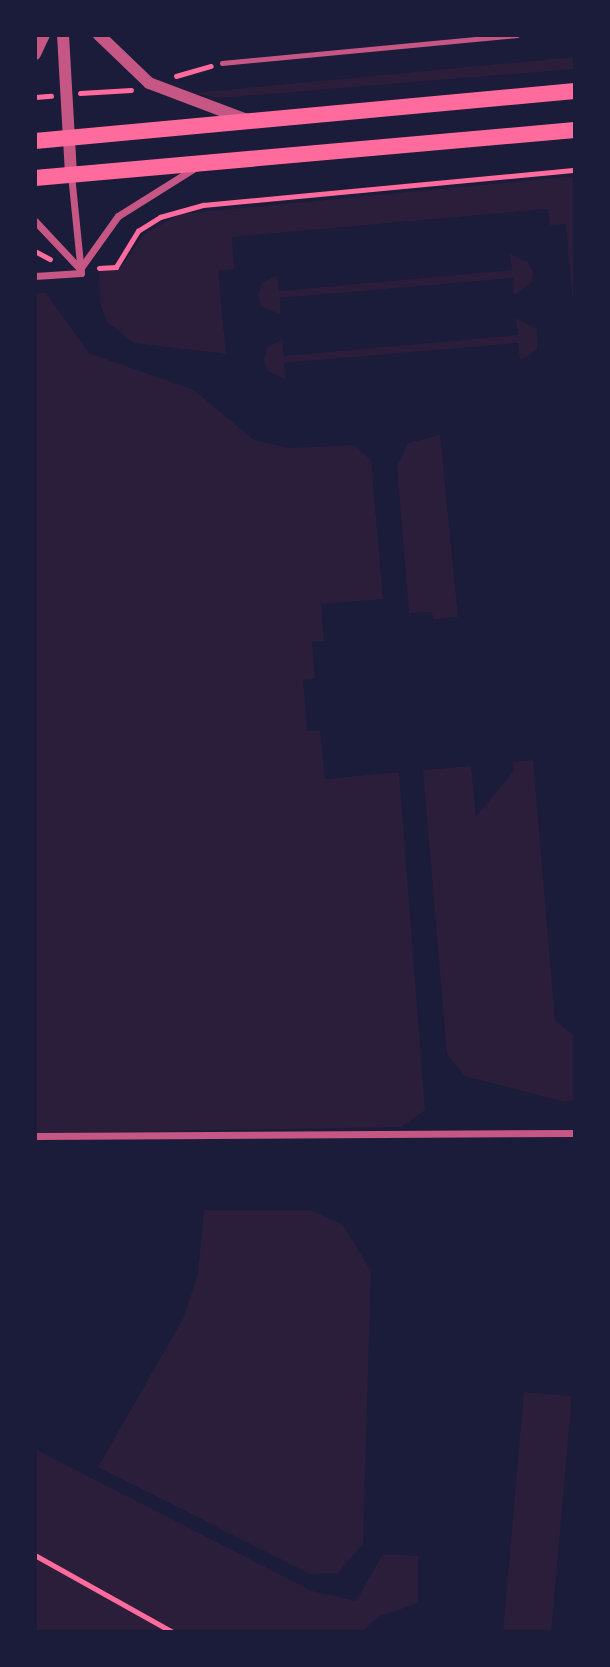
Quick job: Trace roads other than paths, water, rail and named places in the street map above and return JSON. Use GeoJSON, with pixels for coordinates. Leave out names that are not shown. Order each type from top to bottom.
{"type":"FeatureCollection","features":[{"type":"Feature","properties":{"kind":"main road"},"geometry":{"type":"LineString","coordinates":[[35,141],[575,91]]}},
{"type":"Feature","properties":{"kind":"main road"},"geometry":{"type":"LineString","coordinates":[[35,178],[575,130]]}},
{"type":"Feature","properties":{"kind":"street"},"geometry":{"type":"LineString","coordinates":[[35,54],[44,35]]}},
{"type":"Feature","properties":{"kind":"street"},"geometry":{"type":"LineString","coordinates":[[63,35],[71,175],[80,269]]}},
{"type":"Feature","properties":{"kind":"street"},"geometry":{"type":"LineString","coordinates":[[99,35],[149,83],[247,120]]}},
{"type":"Feature","properties":{"kind":"street"},"geometry":{"type":"LineString","coordinates":[[35,276],[80,269],[118,216],[203,163]]}},
{"type":"Feature","properties":{"kind":"street"},"geometry":{"type":"LineString","coordinates":[[35,221],[80,269]]}},
{"type":"Feature","properties":{"kind":"street"},"geometry":{"type":"LineString","coordinates":[[35,1136],[575,1133]]}},
{"type":"Feature","properties":{"kind":"lane"},"geometry":{"type":"LineString","coordinates":[[222,63],[517,35]]}}]}
